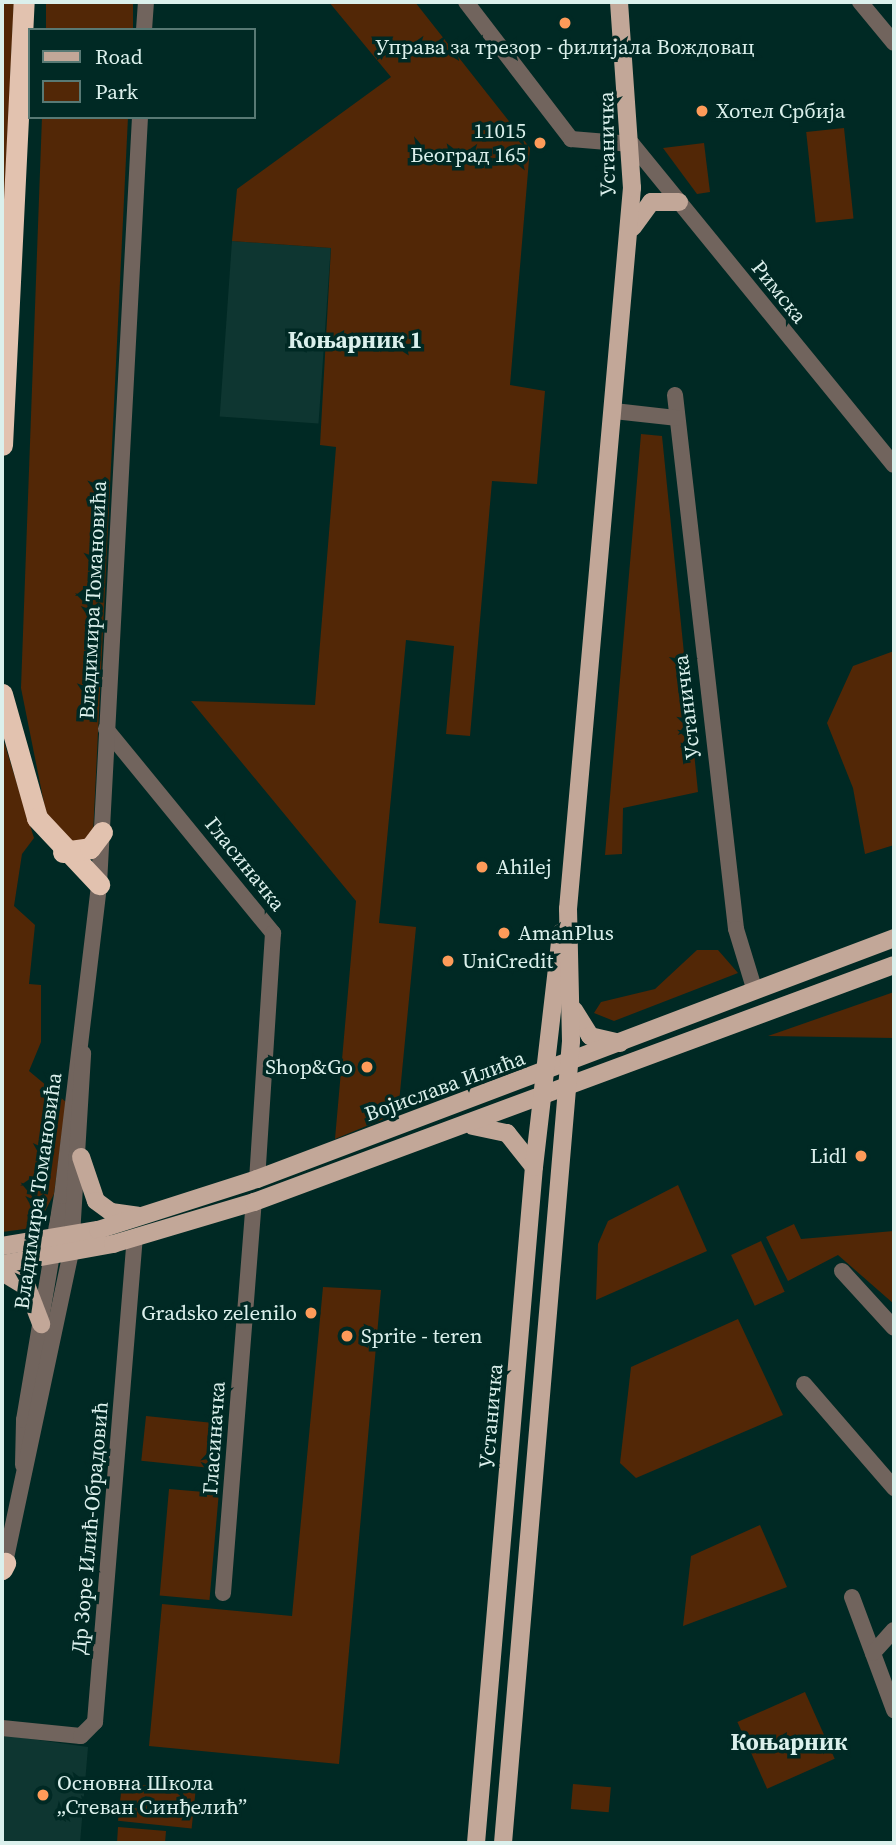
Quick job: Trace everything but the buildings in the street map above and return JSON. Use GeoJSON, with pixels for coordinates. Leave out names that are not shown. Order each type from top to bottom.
{"type":"FeatureCollection","features":[{"type":"Feature","properties":{"kind":"highway"},"geometry":{"type":"LineString","coordinates":[[2,445],[24,2]]}},
{"type":"Feature","properties":{"kind":"highway"},"geometry":{"type":"LineString","coordinates":[[2,694],[37,818],[63,852],[99,884]]}},
{"type":"Feature","properties":{"kind":"highway"},"geometry":{"type":"LineString","coordinates":[[63,852],[90,848],[102,832]]}},
{"type":"Feature","properties":{"kind":"main road","name":"Устаничка"},"geometry":{"type":"LineString","coordinates":[[476,1843],[534,1167],[568,909],[629,237],[632,144],[619,2]]}},
{"type":"Feature","properties":{"kind":"main road"},"geometry":{"type":"LineString","coordinates":[[629,237],[643,206],[658,200],[679,202]]}},
{"type":"Feature","properties":{"kind":"main road","name":"Устаничка"},"geometry":{"type":"LineString","coordinates":[[503,1843],[573,1007],[568,909]]}},
{"type":"Feature","properties":{"kind":"main road","name":"Војислава Илића"},"geometry":{"type":"LineString","coordinates":[[72,1244],[545,1073],[627,1042],[754,988],[894,939]]}},
{"type":"Feature","properties":{"kind":"main road","name":"Војислава Илића"},"geometry":{"type":"LineString","coordinates":[[2,1247],[53,1247],[135,1238],[254,1202],[473,1126],[542,1097],[894,965]]}},
{"type":"Feature","properties":{"kind":"main road"},"geometry":{"type":"LineString","coordinates":[[573,1007],[590,1035],[627,1042]]}},
{"type":"Feature","properties":{"kind":"main road"},"geometry":{"type":"LineString","coordinates":[[473,1126],[507,1133],[534,1167]]}},
{"type":"Feature","properties":{"kind":"main road"},"geometry":{"type":"LineString","coordinates":[[81,1157],[96,1201],[111,1212],[145,1217]]}},
{"type":"Feature","properties":{"kind":"main road","name":"Војислава Илића"},"geometry":{"type":"LineString","coordinates":[[2,1264],[53,1247]]}},
{"type":"Feature","properties":{"kind":"main road"},"geometry":{"type":"LineString","coordinates":[[2,1272],[27,1287],[41,1324]]}},
{"type":"Feature","properties":{"kind":"street"},"geometry":{"type":"LineString","coordinates":[[144,28],[146,2]]}},
{"type":"Feature","properties":{"kind":"street"},"geometry":{"type":"LineString","coordinates":[[466,2],[571,139],[632,144]]}},
{"type":"Feature","properties":{"kind":"street"},"geometry":{"type":"LineString","coordinates":[[860,2],[894,43]]}},
{"type":"Feature","properties":{"kind":"street","name":"Владимира Томановића"},"geometry":{"type":"LineString","coordinates":[[23,1465],[82,1047],[99,884],[140,119]]}},
{"type":"Feature","properties":{"kind":"street","name":"Римска"},"geometry":{"type":"LineString","coordinates":[[632,144],[894,465]]}},
{"type":"Feature","properties":{"kind":"street","name":"Устаничка"},"geometry":{"type":"LineString","coordinates":[[675,396],[740,950],[754,988]]}},
{"type":"Feature","properties":{"kind":"street"},"geometry":{"type":"LineString","coordinates":[[614,411],[676,418]]}},
{"type":"Feature","properties":{"kind":"street","name":"Гласиначка"},"geometry":{"type":"LineString","coordinates":[[106,729],[273,933],[257,1179]]}},
{"type":"Feature","properties":{"kind":"street","name":"Владимира Томановића"},"geometry":{"type":"LineString","coordinates":[[3,1570],[23,1465],[72,1244],[81,1157],[82,1047]]}},
{"type":"Feature","properties":{"kind":"street","name":"Гласиначка"},"geometry":{"type":"LineString","coordinates":[[223,1593],[254,1202]]}},
{"type":"Feature","properties":{"kind":"street","name":"Др Зоре Илић-Обрадовић"},"geometry":{"type":"LineString","coordinates":[[2,1728],[81,1736],[95,1722],[135,1238]]}},
{"type":"Feature","properties":{"kind":"street"},"geometry":{"type":"LineString","coordinates":[[842,1271],[894,1328]]}},
{"type":"Feature","properties":{"kind":"street"},"geometry":{"type":"LineString","coordinates":[[804,1384],[894,1488]]}},
{"type":"Feature","properties":{"kind":"street"},"geometry":{"type":"LineString","coordinates":[[852,1597],[894,1710]]}},
{"type":"Feature","properties":{"kind":"street"},"geometry":{"type":"LineString","coordinates":[[873,1653],[894,1630]]}},
{"type":"Feature","properties":{"kind":"shaded area"},"geometry":{"type":"Polygon","coordinates":[[[232,241],[331,248],[318,423],[220,417],[232,241]]]}},
{"type":"Feature","properties":{"kind":"shaded area","name":"Основна Школа „Стеван Синђелић”"},"geometry":{"type":"Polygon","coordinates":[[[2,1735],[88,1747],[80,1843],[2,1843],[2,1735]]]}},
{"type":"Feature","properties":{"kind":"green space"},"geometry":{"type":"Polygon","coordinates":[[[2,2],[14,2],[2,251],[2,2]]]}},
{"type":"Feature","properties":{"kind":"green space"},"geometry":{"type":"Polygon","coordinates":[[[46,2],[133,2],[133,28],[46,28],[46,2]]]}},
{"type":"Feature","properties":{"kind":"green space"},"geometry":{"type":"Polygon","coordinates":[[[329,2],[415,2],[530,148],[510,385],[545,391],[537,484],[492,481],[470,736],[446,734],[454,646],[406,640],[379,923],[416,927],[398,1113],[335,1139],[356,901],[191,701],[315,705],[336,447],[320,445],[331,248],[232,241],[237,189],[391,77],[329,2]]]}},
{"type":"Feature","properties":{"kind":"green space"},"geometry":{"type":"Polygon","coordinates":[[[42,119],[128,119],[93,835],[84,845],[65,845],[49,828],[21,688],[42,119]]]}},
{"type":"Feature","properties":{"kind":"green space"},"geometry":{"type":"Polygon","coordinates":[[[844,128],[854,219],[816,222],[806,132],[844,128]]]}},
{"type":"Feature","properties":{"kind":"green space"},"geometry":{"type":"Polygon","coordinates":[[[704,143],[710,192],[697,194],[663,148],[704,143]]]}},
{"type":"Feature","properties":{"kind":"green space"},"geometry":{"type":"Polygon","coordinates":[[[641,434],[662,436],[698,792],[623,808],[622,854],[605,855],[641,434]]]}},
{"type":"Feature","properties":{"kind":"green space"},"geometry":{"type":"Polygon","coordinates":[[[894,651],[894,845],[865,854],[853,788],[827,723],[853,666],[894,651]]]}},
{"type":"Feature","properties":{"kind":"green space"},"geometry":{"type":"Polygon","coordinates":[[[4,742],[34,838],[22,854],[14,906],[35,925],[29,984],[41,985],[41,1042],[29,1071],[66,1102],[54,1194],[42,1217],[25,1229],[2,1232],[4,742]]]}},
{"type":"Feature","properties":{"kind":"green space"},"geometry":{"type":"Polygon","coordinates":[[[697,950],[718,950],[738,973],[614,1021],[594,1013],[601,1002],[655,989],[697,950]]]}},
{"type":"Feature","properties":{"kind":"green space"},"geometry":{"type":"Polygon","coordinates":[[[894,992],[894,1038],[768,1036],[894,992]]]}},
{"type":"Feature","properties":{"kind":"green space"},"geometry":{"type":"Polygon","coordinates":[[[678,1185],[707,1251],[596,1300],[598,1244],[608,1221],[678,1185]]]}},
{"type":"Feature","properties":{"kind":"green space"},"geometry":{"type":"Polygon","coordinates":[[[794,1224],[801,1239],[894,1231],[894,1304],[838,1255],[788,1281],[766,1237],[794,1224]]]}},
{"type":"Feature","properties":{"kind":"green space"},"geometry":{"type":"Polygon","coordinates":[[[761,1241],[785,1292],[755,1306],[731,1255],[761,1241]]]}},
{"type":"Feature","properties":{"kind":"green space"},"geometry":{"type":"Polygon","coordinates":[[[323,1287],[381,1290],[339,1764],[149,1746],[162,1604],[292,1616],[323,1287]]]}},
{"type":"Feature","properties":{"kind":"green space"},"geometry":{"type":"Polygon","coordinates":[[[738,1319],[783,1415],[636,1478],[620,1463],[631,1367],[738,1319]]]}},
{"type":"Feature","properties":{"kind":"green space"},"geometry":{"type":"Polygon","coordinates":[[[146,1416],[216,1423],[211,1468],[141,1461],[146,1416]]]}},
{"type":"Feature","properties":{"kind":"green space"},"geometry":{"type":"Polygon","coordinates":[[[169,1489],[219,1493],[209,1600],[160,1596],[169,1489]]]}},
{"type":"Feature","properties":{"kind":"green space"},"geometry":{"type":"Polygon","coordinates":[[[760,1525],[787,1587],[683,1626],[691,1556],[760,1525]]]}},
{"type":"Feature","properties":{"kind":"green space"},"geometry":{"type":"Polygon","coordinates":[[[805,1692],[835,1759],[767,1789],[737,1722],[805,1692]]]}},
{"type":"Feature","properties":{"kind":"green space"},"geometry":{"type":"Polygon","coordinates":[[[122,1783],[196,1791],[192,1829],[118,1821],[122,1783]]]}},
{"type":"Feature","properties":{"kind":"green space"},"geometry":{"type":"Polygon","coordinates":[[[573,1784],[611,1787],[609,1812],[571,1809],[573,1784]]]}},
{"type":"Feature","properties":{"kind":"green space"},"geometry":{"type":"Polygon","coordinates":[[[118,1827],[166,1831],[165,1843],[117,1843],[118,1827]]]}},
{"type":"Feature","properties":{"kind":"place","name":"Управа за трезор - филијала Вождовац"},"geometry":{"type":"Point","coordinates":[565,23]}},
{"type":"Feature","properties":{"kind":"place","name":"Хотел Србија"},"geometry":{"type":"Point","coordinates":[702,111]}},
{"type":"Feature","properties":{"kind":"place","name":"11015 Београд 165"},"geometry":{"type":"Point","coordinates":[540,143]}},
{"type":"Feature","properties":{"kind":"place","name":"Ahilej"},"geometry":{"type":"Point","coordinates":[482,867]}},
{"type":"Feature","properties":{"kind":"place","name":"AmanPlus"},"geometry":{"type":"Point","coordinates":[504,933]}},
{"type":"Feature","properties":{"kind":"place","name":"UniCredit"},"geometry":{"type":"Point","coordinates":[448,961]}},
{"type":"Feature","properties":{"kind":"place","name":"Shop&Go"},"geometry":{"type":"Point","coordinates":[367,1067]}},
{"type":"Feature","properties":{"kind":"place","name":"Lidl"},"geometry":{"type":"Point","coordinates":[861,1156]}},
{"type":"Feature","properties":{"kind":"place","name":"Gradsko zelenilo"},"geometry":{"type":"Point","coordinates":[311,1313]}},
{"type":"Feature","properties":{"kind":"place","name":"Sprite - teren"},"geometry":{"type":"Point","coordinates":[347,1336]}},
{"type":"Feature","properties":{"kind":"place","name":"Основна Школа „Стеван Синђелић”"},"geometry":{"type":"Point","coordinates":[43,1795]}},
{"type":"Feature","properties":{"kind":"district","name":"Коњарник 1"},"geometry":{"type":"Point","coordinates":[355,340]}},
{"type":"Feature","properties":{"kind":"district","name":"Коњарник"},"geometry":{"type":"Point","coordinates":[789,1742]}}]}
